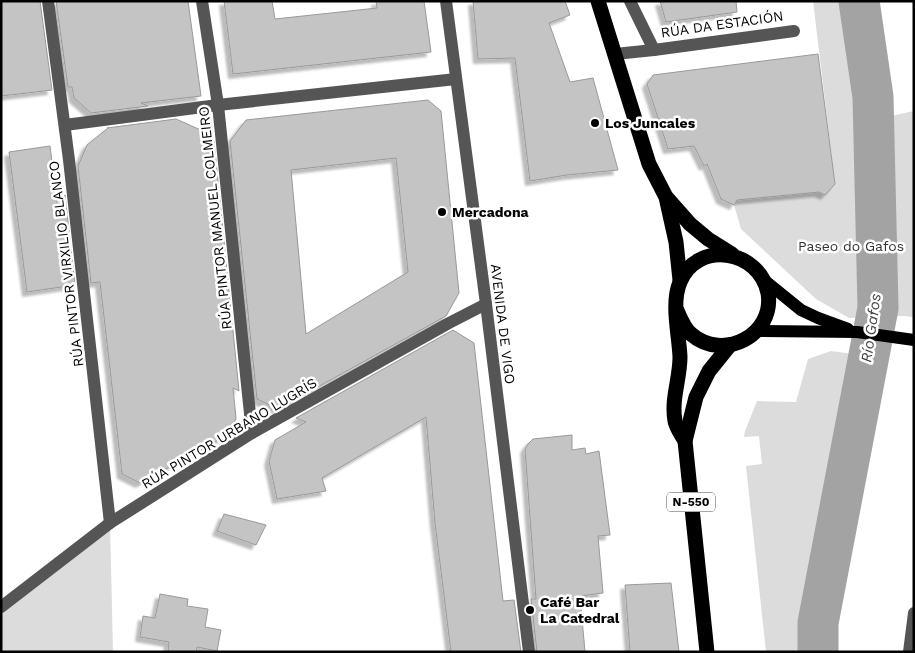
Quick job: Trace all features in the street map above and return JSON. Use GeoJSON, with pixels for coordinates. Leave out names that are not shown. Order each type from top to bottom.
{"type":"FeatureCollection","features":[{"type":"Feature","properties":{"kind":"highway"},"geometry":{"type":"LineString","coordinates":[[598,1],[649,164],[666,197],[676,242],[680,280]]}},
{"type":"Feature","properties":{"kind":"highway"},"geometry":{"type":"LineString","coordinates":[[666,197],[708,239],[757,269],[764,280],[768,294],[768,307],[764,320],[756,331],[744,341],[730,345],[716,346],[702,342],[690,333],[681,322],[676,308]]}},
{"type":"Feature","properties":{"kind":"highway"},"geometry":{"type":"LineString","coordinates":[[685,441],[675,423],[674,404],[680,359],[676,294],[680,280],[690,267],[703,258],[718,254],[734,256]]}},
{"type":"Feature","properties":{"kind":"highway","name":"N-550"},"geometry":{"type":"LineString","coordinates":[[707,652],[685,441],[696,397],[709,371],[730,345]]}},
{"type":"Feature","properties":{"kind":"main road"},"geometry":{"type":"LineString","coordinates":[[764,280],[801,310],[857,332]]}},
{"type":"Feature","properties":{"kind":"main road"},"geometry":{"type":"LineString","coordinates":[[756,331],[857,332],[914,340]]}},
{"type":"Feature","properties":{"kind":"street","name":"RÚA PINTOR VIRXILIO BLANCO"},"geometry":{"type":"LineString","coordinates":[[48,1],[65,125],[110,524]]}},
{"type":"Feature","properties":{"kind":"street","name":"RÚA PINTOR MANUEL COLMEIRO"},"geometry":{"type":"LineString","coordinates":[[202,1],[218,105],[252,433]]}},
{"type":"Feature","properties":{"kind":"street","name":"AVENIDA DE VIGO"},"geometry":{"type":"LineString","coordinates":[[446,1],[529,652]]}},
{"type":"Feature","properties":{"kind":"street","name":"RÚA DA ESTACIÓN"},"geometry":{"type":"LineString","coordinates":[[630,1],[654,50]]}},
{"type":"Feature","properties":{"kind":"street","name":"RÚA DA ESTACIÓN"},"geometry":{"type":"LineString","coordinates":[[614,54],[794,31]]}},
{"type":"Feature","properties":{"kind":"street"},"geometry":{"type":"LineString","coordinates":[[65,125],[218,105],[456,79]]}},
{"type":"Feature","properties":{"kind":"street","name":"RÚA PINTOR URBANO LUGRÍS"},"geometry":{"type":"LineString","coordinates":[[1,607],[110,524],[252,433],[486,304]]}},
{"type":"Feature","properties":{"kind":"street"},"geometry":{"type":"LineString","coordinates":[[910,652],[914,613]]}},
{"type":"Feature","properties":{"kind":"green space","name":"Paseo do Gafos"},"geometry":{"type":"Polygon","coordinates":[[[813,1],[868,1],[886,117],[914,111],[914,317],[849,318],[816,299],[741,229],[734,205],[737,200],[819,192],[835,184],[813,1]]]}},
{"type":"Feature","properties":{"kind":"green space"},"geometry":{"type":"Polygon","coordinates":[[[831,351],[860,355],[812,608],[813,652],[766,652],[746,466],[762,464],[759,436],[744,437],[745,431],[757,401],[796,402],[808,359],[831,351]]]}},
{"type":"Feature","properties":{"kind":"green space"},"geometry":{"type":"Polygon","coordinates":[[[110,523],[113,652],[1,652],[1,612],[110,523]]]}},
{"type":"Feature","properties":{"kind":"building"},"geometry":{"type":"Polygon","coordinates":[[[1,1],[40,1],[52,90],[1,96],[1,1]]]}},
{"type":"Feature","properties":{"kind":"building"},"geometry":{"type":"Polygon","coordinates":[[[56,1],[188,1],[201,96],[141,103],[148,106],[91,113],[74,98],[72,87],[68,87],[56,1]]]}},
{"type":"Feature","properties":{"kind":"building"},"geometry":{"type":"Polygon","coordinates":[[[224,1],[272,1],[275,19],[377,8],[376,1],[424,1],[431,52],[233,74],[224,1]]]}},
{"type":"Feature","properties":{"kind":"building"},"geometry":{"type":"Polygon","coordinates":[[[473,1],[565,1],[570,15],[549,23],[570,82],[593,78],[618,170],[530,181],[515,58],[478,59],[473,1]]]}},
{"type":"Feature","properties":{"kind":"building"},"geometry":{"type":"Polygon","coordinates":[[[660,1],[736,1],[737,12],[666,22],[660,1]]]}},
{"type":"Feature","properties":{"kind":"building"},"geometry":{"type":"Polygon","coordinates":[[[818,54],[835,184],[825,195],[819,192],[737,200],[734,205],[721,199],[707,164],[704,166],[694,146],[668,149],[647,84],[653,75],[818,54]]]}},
{"type":"Feature","properties":{"kind":"building"},"geometry":{"type":"Polygon","coordinates":[[[428,100],[441,111],[459,293],[446,316],[278,409],[257,399],[230,141],[246,120],[428,100]],[[396,158],[291,170],[306,334],[408,272],[396,158]]]}},
{"type":"Feature","properties":{"kind":"building"},"geometry":{"type":"Polygon","coordinates":[[[176,119],[203,131],[214,141],[239,391],[233,388],[236,418],[232,430],[224,437],[140,483],[122,474],[100,282],[91,283],[78,166],[87,145],[107,128],[176,119]]]}},
{"type":"Feature","properties":{"kind":"building"},"geometry":{"type":"Polygon","coordinates":[[[50,146],[58,210],[65,195],[75,285],[27,292],[9,152],[50,146]]]}},
{"type":"Feature","properties":{"kind":"building"},"geometry":{"type":"Polygon","coordinates":[[[453,330],[474,343],[503,601],[514,600],[521,652],[451,652],[435,523],[426,417],[322,478],[326,491],[277,499],[269,461],[275,440],[306,422],[296,418],[453,330]]]}},
{"type":"Feature","properties":{"kind":"building"},"geometry":{"type":"Polygon","coordinates":[[[572,435],[572,450],[585,448],[586,454],[599,451],[610,535],[598,536],[603,593],[580,596],[585,652],[537,652],[531,599],[536,599],[525,449],[533,439],[572,435]]]}},
{"type":"Feature","properties":{"kind":"building"},"geometry":{"type":"Polygon","coordinates":[[[224,514],[266,525],[256,545],[217,531],[224,514]]]}},
{"type":"Feature","properties":{"kind":"building"},"geometry":{"type":"Polygon","coordinates":[[[671,583],[679,652],[630,652],[625,585],[671,583]]]}},
{"type":"Feature","properties":{"kind":"building"},"geometry":{"type":"Polygon","coordinates":[[[160,594],[188,599],[187,606],[208,609],[205,627],[221,630],[217,651],[197,647],[196,652],[168,652],[169,642],[140,637],[143,616],[155,618],[160,594]]]}},
{"type":"Feature","properties":{"kind":"waterway","name":"Río Gafos"},"geometry":{"type":"LineString","coordinates":[[818,652],[818,623],[878,308],[873,97],[859,1]]}},
{"type":"Feature","properties":{"kind":"place","name":"Los Juncales"},"geometry":{"type":"Point","coordinates":[595,123]}},
{"type":"Feature","properties":{"kind":"place","name":"Mercadona"},"geometry":{"type":"Point","coordinates":[442,212]}},
{"type":"Feature","properties":{"kind":"place","name":"Café Bar La Catedral"},"geometry":{"type":"Point","coordinates":[530,610]}}]}
